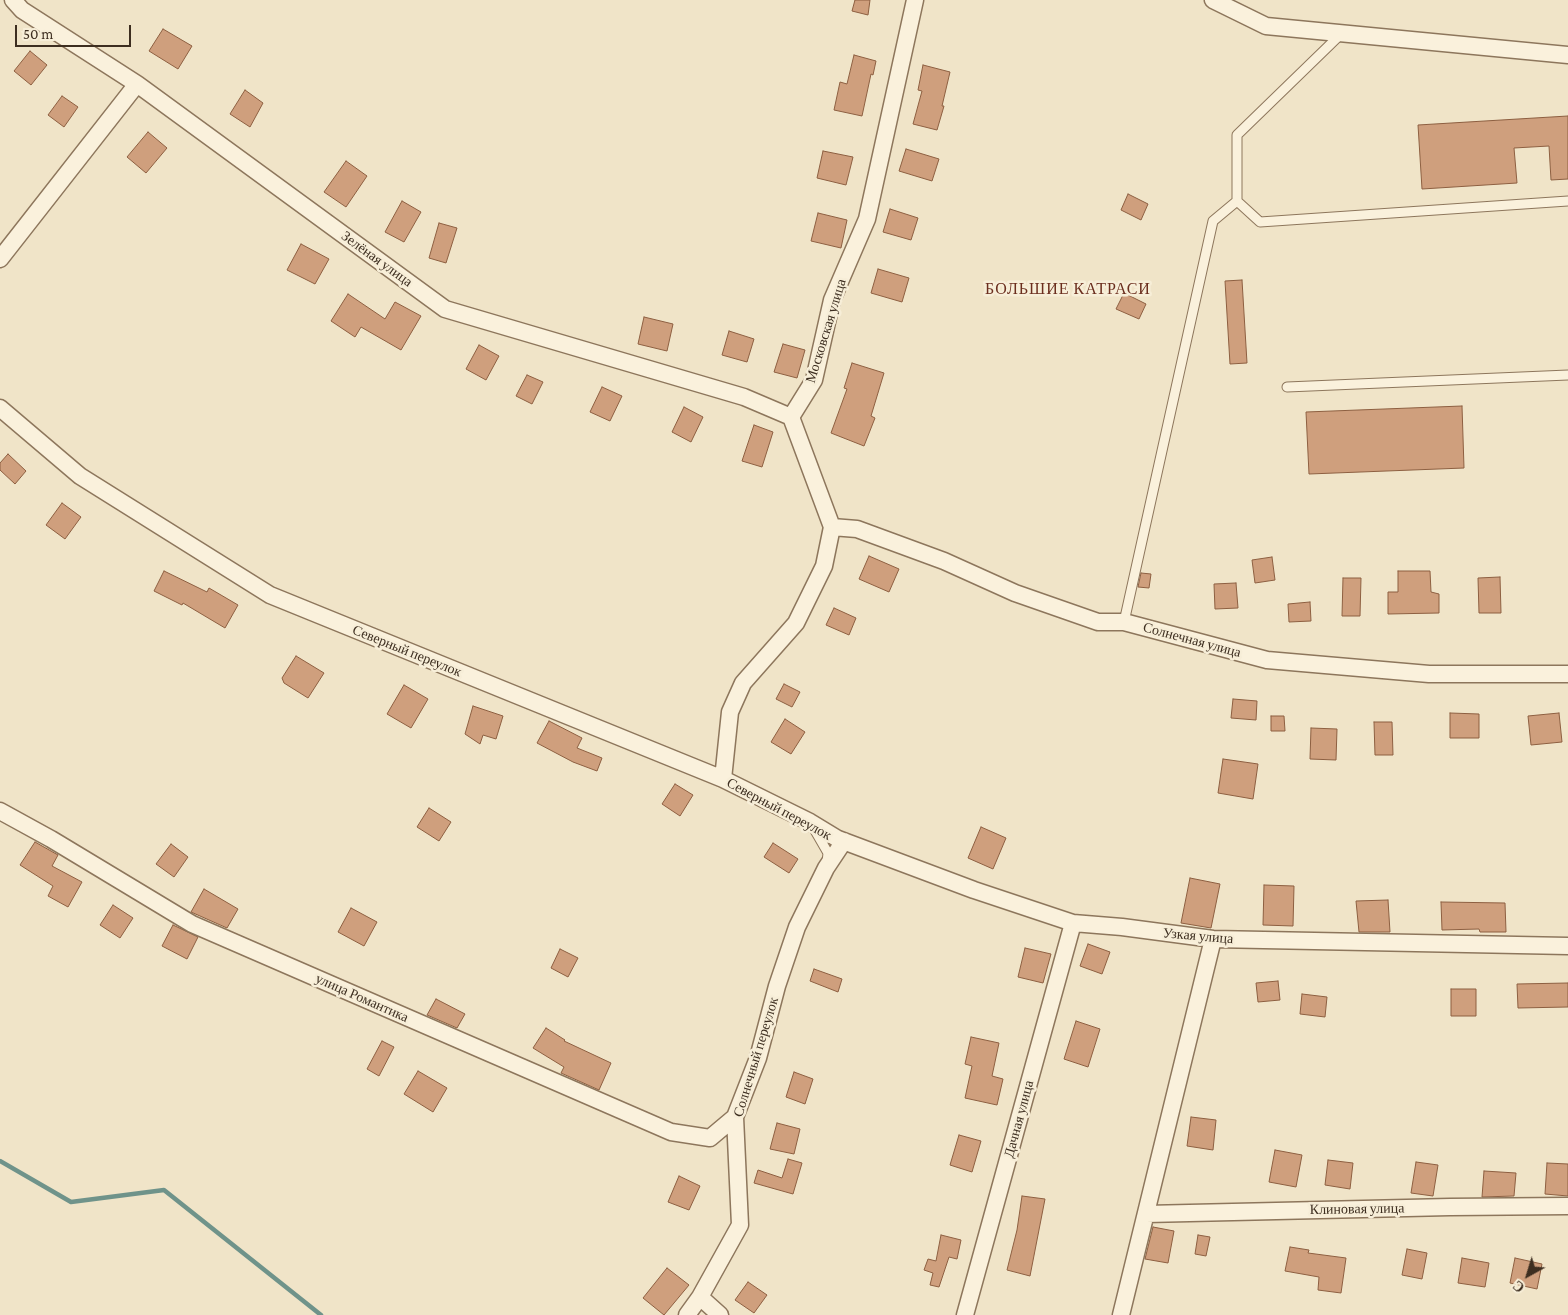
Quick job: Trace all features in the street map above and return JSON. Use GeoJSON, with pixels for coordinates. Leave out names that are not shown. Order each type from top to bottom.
{"type":"FeatureCollection","features":[{"type":"Feature","properties":{"kind":"street","name":"Зелёная улица"},"geometry":{"type":"LineString","coordinates":[[13,0],[22,10],[137,84],[445,309],[744,397],[792,417]]}},
{"type":"Feature","properties":{"kind":"street","name":"Московская улица"},"geometry":{"type":"LineString","coordinates":[[792,417],[814,380],[832,300],[867,219],[915,0]]}},
{"type":"Feature","properties":{"kind":"street"},"geometry":{"type":"LineString","coordinates":[[1213,0],[1266,26],[1568,55]]}},
{"type":"Feature","properties":{"kind":"street"},"geometry":{"type":"LineString","coordinates":[[0,259],[137,84]]}},
{"type":"Feature","properties":{"kind":"street","name":"Северный переулок"},"geometry":{"type":"LineString","coordinates":[[0,408],[80,476],[270,595],[722,778],[844,841]]}},
{"type":"Feature","properties":{"kind":"street"},"geometry":{"type":"LineString","coordinates":[[722,778],[730,712],[743,683],[796,623],[824,566],[832,527],[792,417]]}},
{"type":"Feature","properties":{"kind":"street","name":"Солнечная улица"},"geometry":{"type":"LineString","coordinates":[[832,527],[856,529],[944,561],[1015,594],[1098,622],[1124,622],[1267,660],[1429,674],[1568,674]]}},
{"type":"Feature","properties":{"kind":"street","name":"улица Романтика"},"geometry":{"type":"LineString","coordinates":[[0,811],[192,924],[671,1132],[710,1138],[735,1117]]}},
{"type":"Feature","properties":{"kind":"street","name":"Солнечный переулок"},"geometry":{"type":"LineString","coordinates":[[693,1306],[740,1225],[735,1117],[758,1058],[777,986],[797,927],[826,868],[844,841]]}},
{"type":"Feature","properties":{"kind":"street","name":"Узкая улица"},"geometry":{"type":"LineString","coordinates":[[844,841],[974,890],[1073,923],[1122,927],[1213,939],[1568,946]]}},
{"type":"Feature","properties":{"kind":"street","name":"Дачная улица"},"geometry":{"type":"LineString","coordinates":[[965,1315],[1073,923]]}},
{"type":"Feature","properties":{"kind":"street"},"geometry":{"type":"LineString","coordinates":[[1121,1315],[1213,939]]}},
{"type":"Feature","properties":{"kind":"street","name":"Клиновая улица"},"geometry":{"type":"LineString","coordinates":[[1146,1214],[1568,1206]]}},
{"type":"Feature","properties":{"kind":"street"},"geometry":{"type":"LineString","coordinates":[[693,1306],[720,1315]]}},
{"type":"Feature","properties":{"kind":"lane"},"geometry":{"type":"LineString","coordinates":[[1341,34],[1237,135],[1237,201],[1260,222],[1568,200]]}},
{"type":"Feature","properties":{"kind":"lane"},"geometry":{"type":"LineString","coordinates":[[1124,622],[1213,221],[1237,201]]}},
{"type":"Feature","properties":{"kind":"lane"},"geometry":{"type":"LineString","coordinates":[[1288,387],[1568,375]]}},
{"type":"Feature","properties":{"kind":"lane"},"geometry":{"type":"LineString","coordinates":[[810,822],[828,854],[826,868]]}},
{"type":"Feature","properties":{"kind":"building"},"geometry":{"type":"Polygon","coordinates":[[[855,0],[870,0],[868,15],[852,11],[855,0]]]}},
{"type":"Feature","properties":{"kind":"building"},"geometry":{"type":"Polygon","coordinates":[[[163,29],[192,46],[178,69],[149,51],[163,29]]]}},
{"type":"Feature","properties":{"kind":"building"},"geometry":{"type":"Polygon","coordinates":[[[30,51],[47,65],[31,85],[14,71],[30,51]]]}},
{"type":"Feature","properties":{"kind":"building"},"geometry":{"type":"Polygon","coordinates":[[[854,55],[876,61],[873,75],[871,74],[862,116],[834,110],[840,82],[847,84],[854,55]]]}},
{"type":"Feature","properties":{"kind":"building"},"geometry":{"type":"Polygon","coordinates":[[[923,65],[950,72],[942,106],[944,106],[937,130],[913,124],[922,91],[918,90],[923,65]]]}},
{"type":"Feature","properties":{"kind":"building"},"geometry":{"type":"Polygon","coordinates":[[[245,90],[263,103],[250,127],[230,114],[245,90]]]}},
{"type":"Feature","properties":{"kind":"building"},"geometry":{"type":"Polygon","coordinates":[[[62,96],[78,107],[64,127],[48,115],[62,96]]]}},
{"type":"Feature","properties":{"kind":"building"},"geometry":{"type":"Polygon","coordinates":[[[1568,116],[1568,179],[1551,180],[1549,146],[1514,148],[1517,183],[1422,189],[1418,125],[1568,116]]]}},
{"type":"Feature","properties":{"kind":"building"},"geometry":{"type":"Polygon","coordinates":[[[148,132],[167,148],[146,173],[127,157],[148,132]]]}},
{"type":"Feature","properties":{"kind":"building"},"geometry":{"type":"Polygon","coordinates":[[[906,149],[939,159],[932,181],[899,171],[906,149]]]}},
{"type":"Feature","properties":{"kind":"building"},"geometry":{"type":"Polygon","coordinates":[[[823,151],[853,157],[846,185],[817,178],[823,151]]]}},
{"type":"Feature","properties":{"kind":"building"},"geometry":{"type":"Polygon","coordinates":[[[346,161],[367,176],[346,207],[324,192],[346,161]]]}},
{"type":"Feature","properties":{"kind":"building"},"geometry":{"type":"Polygon","coordinates":[[[1128,194],[1148,204],[1141,220],[1121,210],[1128,194]]]}},
{"type":"Feature","properties":{"kind":"building"},"geometry":{"type":"Polygon","coordinates":[[[402,201],[421,212],[404,242],[385,232],[402,201]]]}},
{"type":"Feature","properties":{"kind":"building"},"geometry":{"type":"Polygon","coordinates":[[[890,209],[918,218],[911,240],[883,232],[890,209]]]}},
{"type":"Feature","properties":{"kind":"building"},"geometry":{"type":"Polygon","coordinates":[[[818,213],[847,220],[841,248],[811,241],[818,213]]]}},
{"type":"Feature","properties":{"kind":"building"},"geometry":{"type":"Polygon","coordinates":[[[439,223],[457,228],[446,263],[429,258],[439,223]]]}},
{"type":"Feature","properties":{"kind":"building"},"geometry":{"type":"Polygon","coordinates":[[[301,244],[329,259],[315,284],[287,270],[301,244]]]}},
{"type":"Feature","properties":{"kind":"building"},"geometry":{"type":"Polygon","coordinates":[[[878,269],[909,278],[902,302],[871,293],[878,269]]]}},
{"type":"Feature","properties":{"kind":"building"},"geometry":{"type":"Polygon","coordinates":[[[1242,280],[1247,363],[1230,364],[1225,281],[1242,280]]]}},
{"type":"Feature","properties":{"kind":"building"},"geometry":{"type":"Polygon","coordinates":[[[1124,293],[1146,304],[1139,319],[1116,309],[1124,293]]]}},
{"type":"Feature","properties":{"kind":"building"},"geometry":{"type":"Polygon","coordinates":[[[348,294],[385,319],[395,302],[421,316],[401,350],[361,327],[355,337],[331,321],[348,294]]]}},
{"type":"Feature","properties":{"kind":"building"},"geometry":{"type":"Polygon","coordinates":[[[644,317],[673,324],[667,351],[638,344],[644,317]]]}},
{"type":"Feature","properties":{"kind":"building"},"geometry":{"type":"Polygon","coordinates":[[[729,331],[754,339],[747,362],[722,355],[729,331]]]}},
{"type":"Feature","properties":{"kind":"building"},"geometry":{"type":"Polygon","coordinates":[[[783,344],[805,350],[797,378],[774,372],[783,344]]]}},
{"type":"Feature","properties":{"kind":"building"},"geometry":{"type":"Polygon","coordinates":[[[479,345],[499,356],[486,380],[466,369],[479,345]]]}},
{"type":"Feature","properties":{"kind":"building"},"geometry":{"type":"Polygon","coordinates":[[[852,363],[884,373],[871,416],[875,418],[864,446],[831,433],[847,389],[844,388],[852,363]]]}},
{"type":"Feature","properties":{"kind":"building"},"geometry":{"type":"Polygon","coordinates":[[[527,375],[543,382],[532,404],[516,396],[527,375]]]}},
{"type":"Feature","properties":{"kind":"building"},"geometry":{"type":"Polygon","coordinates":[[[602,387],[622,396],[610,421],[590,412],[602,387]]]}},
{"type":"Feature","properties":{"kind":"building"},"geometry":{"type":"Polygon","coordinates":[[[1462,406],[1464,468],[1309,474],[1306,412],[1462,406]]]}},
{"type":"Feature","properties":{"kind":"building"},"geometry":{"type":"Polygon","coordinates":[[[684,407],[703,417],[691,442],[672,432],[684,407]]]}},
{"type":"Feature","properties":{"kind":"building"},"geometry":{"type":"Polygon","coordinates":[[[754,425],[773,432],[762,467],[742,461],[754,425]]]}},
{"type":"Feature","properties":{"kind":"building"},"geometry":{"type":"Polygon","coordinates":[[[8,454],[26,471],[15,484],[0,470],[0,463],[8,454]]]}},
{"type":"Feature","properties":{"kind":"building"},"geometry":{"type":"Polygon","coordinates":[[[62,503],[81,517],[65,539],[46,525],[62,503]]]}},
{"type":"Feature","properties":{"kind":"building"},"geometry":{"type":"Polygon","coordinates":[[[869,556],[899,569],[889,592],[859,579],[869,556]]]}},
{"type":"Feature","properties":{"kind":"building"},"geometry":{"type":"Polygon","coordinates":[[[1272,557],[1275,580],[1255,583],[1252,560],[1272,557]]]}},
{"type":"Feature","properties":{"kind":"building"},"geometry":{"type":"Polygon","coordinates":[[[164,571],[207,592],[209,588],[238,605],[225,628],[183,603],[182,605],[154,591],[164,571]]]}},
{"type":"Feature","properties":{"kind":"building"},"geometry":{"type":"Polygon","coordinates":[[[1398,571],[1430,571],[1431,592],[1439,594],[1439,613],[1388,614],[1388,592],[1398,592],[1398,571]]]}},
{"type":"Feature","properties":{"kind":"building"},"geometry":{"type":"Polygon","coordinates":[[[1141,573],[1151,574],[1149,588],[1138,587],[1141,573]]]}},
{"type":"Feature","properties":{"kind":"building"},"geometry":{"type":"Polygon","coordinates":[[[1500,577],[1501,613],[1479,613],[1478,578],[1500,577]]]}},
{"type":"Feature","properties":{"kind":"building"},"geometry":{"type":"Polygon","coordinates":[[[1343,578],[1361,578],[1360,616],[1342,616],[1343,578]]]}},
{"type":"Feature","properties":{"kind":"building"},"geometry":{"type":"Polygon","coordinates":[[[1236,583],[1238,608],[1215,609],[1214,584],[1236,583]]]}},
{"type":"Feature","properties":{"kind":"building"},"geometry":{"type":"Polygon","coordinates":[[[1310,602],[1311,621],[1289,622],[1288,604],[1310,602]]]}},
{"type":"Feature","properties":{"kind":"building"},"geometry":{"type":"Polygon","coordinates":[[[834,608],[856,618],[849,635],[826,625],[834,608]]]}},
{"type":"Feature","properties":{"kind":"building"},"geometry":{"type":"Polygon","coordinates":[[[296,656],[324,673],[308,698],[284,683],[282,678],[296,656]]]}},
{"type":"Feature","properties":{"kind":"building"},"geometry":{"type":"Polygon","coordinates":[[[784,684],[800,692],[792,707],[776,699],[784,684]]]}},
{"type":"Feature","properties":{"kind":"building"},"geometry":{"type":"Polygon","coordinates":[[[404,685],[428,699],[411,728],[387,714],[404,685]]]}},
{"type":"Feature","properties":{"kind":"building"},"geometry":{"type":"Polygon","coordinates":[[[1233,699],[1257,701],[1256,720],[1231,718],[1233,699]]]}},
{"type":"Feature","properties":{"kind":"building"},"geometry":{"type":"Polygon","coordinates":[[[473,706],[503,716],[496,739],[483,735],[480,744],[465,734],[473,706]]]}},
{"type":"Feature","properties":{"kind":"building"},"geometry":{"type":"Polygon","coordinates":[[[1450,713],[1479,714],[1479,738],[1450,738],[1450,713]]]}},
{"type":"Feature","properties":{"kind":"building"},"geometry":{"type":"Polygon","coordinates":[[[1559,713],[1562,742],[1531,745],[1528,716],[1559,713]]]}},
{"type":"Feature","properties":{"kind":"building"},"geometry":{"type":"Polygon","coordinates":[[[1271,716],[1284,716],[1285,731],[1271,731],[1271,716]]]}},
{"type":"Feature","properties":{"kind":"building"},"geometry":{"type":"Polygon","coordinates":[[[785,719],[805,732],[791,754],[771,742],[785,719]]]}},
{"type":"Feature","properties":{"kind":"building"},"geometry":{"type":"Polygon","coordinates":[[[549,721],[582,738],[577,748],[602,758],[597,771],[573,762],[537,743],[549,721]]]}},
{"type":"Feature","properties":{"kind":"building"},"geometry":{"type":"Polygon","coordinates":[[[1374,722],[1392,722],[1393,755],[1375,755],[1374,722]]]}},
{"type":"Feature","properties":{"kind":"building"},"geometry":{"type":"Polygon","coordinates":[[[1311,728],[1337,729],[1336,760],[1310,759],[1311,728]]]}},
{"type":"Feature","properties":{"kind":"building"},"geometry":{"type":"Polygon","coordinates":[[[1223,759],[1258,764],[1253,799],[1218,793],[1223,759]]]}},
{"type":"Feature","properties":{"kind":"building"},"geometry":{"type":"Polygon","coordinates":[[[675,784],[693,795],[680,816],[662,804],[675,784]]]}},
{"type":"Feature","properties":{"kind":"building"},"geometry":{"type":"Polygon","coordinates":[[[429,808],[451,822],[439,841],[417,827],[429,808]]]}},
{"type":"Feature","properties":{"kind":"building"},"geometry":{"type":"Polygon","coordinates":[[[981,827],[1006,838],[993,869],[968,858],[981,827]]]}},
{"type":"Feature","properties":{"kind":"building"},"geometry":{"type":"Polygon","coordinates":[[[35,842],[58,855],[52,866],[82,882],[68,907],[48,896],[53,886],[20,865],[35,842]]]}},
{"type":"Feature","properties":{"kind":"building"},"geometry":{"type":"Polygon","coordinates":[[[773,843],[798,859],[789,873],[764,857],[773,843]]]}},
{"type":"Feature","properties":{"kind":"building"},"geometry":{"type":"Polygon","coordinates":[[[171,844],[188,857],[174,877],[156,864],[171,844]]]}},
{"type":"Feature","properties":{"kind":"building"},"geometry":{"type":"Polygon","coordinates":[[[1190,878],[1220,884],[1211,928],[1181,923],[1190,878]]]}},
{"type":"Feature","properties":{"kind":"building"},"geometry":{"type":"Polygon","coordinates":[[[1264,885],[1294,886],[1293,926],[1263,925],[1264,885]]]}},
{"type":"Feature","properties":{"kind":"building"},"geometry":{"type":"Polygon","coordinates":[[[204,889],[238,909],[227,928],[191,912],[204,889]]]}},
{"type":"Feature","properties":{"kind":"building"},"geometry":{"type":"Polygon","coordinates":[[[1388,900],[1390,932],[1359,932],[1356,901],[1388,900]]]}},
{"type":"Feature","properties":{"kind":"building"},"geometry":{"type":"Polygon","coordinates":[[[1441,902],[1505,903],[1506,932],[1480,932],[1479,929],[1442,930],[1441,902]]]}},
{"type":"Feature","properties":{"kind":"building"},"geometry":{"type":"Polygon","coordinates":[[[113,905],[133,918],[120,938],[100,925],[113,905]]]}},
{"type":"Feature","properties":{"kind":"building"},"geometry":{"type":"Polygon","coordinates":[[[351,908],[377,922],[364,946],[338,932],[351,908]]]}},
{"type":"Feature","properties":{"kind":"building"},"geometry":{"type":"Polygon","coordinates":[[[173,925],[198,937],[187,959],[162,946],[173,925]]]}},
{"type":"Feature","properties":{"kind":"building"},"geometry":{"type":"Polygon","coordinates":[[[1088,944],[1110,952],[1102,974],[1080,966],[1088,944]]]}},
{"type":"Feature","properties":{"kind":"building"},"geometry":{"type":"Polygon","coordinates":[[[1025,948],[1051,954],[1043,983],[1018,977],[1025,948]]]}},
{"type":"Feature","properties":{"kind":"building"},"geometry":{"type":"Polygon","coordinates":[[[560,949],[578,958],[568,977],[551,968],[560,949]]]}},
{"type":"Feature","properties":{"kind":"building"},"geometry":{"type":"Polygon","coordinates":[[[814,969],[842,979],[838,992],[810,981],[814,969]]]}},
{"type":"Feature","properties":{"kind":"building"},"geometry":{"type":"Polygon","coordinates":[[[1278,981],[1280,1000],[1258,1002],[1256,983],[1278,981]]]}},
{"type":"Feature","properties":{"kind":"building"},"geometry":{"type":"Polygon","coordinates":[[[1568,983],[1568,1007],[1518,1008],[1517,984],[1568,983]]]}},
{"type":"Feature","properties":{"kind":"building"},"geometry":{"type":"Polygon","coordinates":[[[1451,989],[1476,989],[1476,1016],[1451,1016],[1451,989]]]}},
{"type":"Feature","properties":{"kind":"building"},"geometry":{"type":"Polygon","coordinates":[[[1302,994],[1327,997],[1325,1017],[1300,1014],[1302,994]]]}},
{"type":"Feature","properties":{"kind":"building"},"geometry":{"type":"Polygon","coordinates":[[[436,999],[465,1014],[457,1028],[427,1015],[436,999]]]}},
{"type":"Feature","properties":{"kind":"building"},"geometry":{"type":"Polygon","coordinates":[[[1076,1021],[1100,1029],[1088,1067],[1064,1059],[1076,1021]]]}},
{"type":"Feature","properties":{"kind":"building"},"geometry":{"type":"Polygon","coordinates":[[[546,1028],[564,1041],[611,1063],[599,1090],[561,1073],[564,1067],[533,1048],[546,1028]]]}},
{"type":"Feature","properties":{"kind":"building"},"geometry":{"type":"Polygon","coordinates":[[[971,1037],[999,1043],[992,1076],[1003,1079],[997,1105],[965,1098],[972,1066],[965,1064],[971,1037]]]}},
{"type":"Feature","properties":{"kind":"building"},"geometry":{"type":"Polygon","coordinates":[[[382,1041],[394,1047],[379,1076],[367,1069],[382,1041]]]}},
{"type":"Feature","properties":{"kind":"building"},"geometry":{"type":"Polygon","coordinates":[[[418,1071],[447,1088],[433,1112],[404,1094],[418,1071]]]}},
{"type":"Feature","properties":{"kind":"building"},"geometry":{"type":"Polygon","coordinates":[[[794,1072],[813,1079],[805,1104],[786,1097],[794,1072]]]}},
{"type":"Feature","properties":{"kind":"building"},"geometry":{"type":"Polygon","coordinates":[[[1191,1117],[1216,1120],[1213,1150],[1187,1146],[1191,1117]]]}},
{"type":"Feature","properties":{"kind":"building"},"geometry":{"type":"Polygon","coordinates":[[[777,1123],[800,1129],[794,1154],[770,1149],[777,1123]]]}},
{"type":"Feature","properties":{"kind":"building"},"geometry":{"type":"Polygon","coordinates":[[[959,1135],[981,1141],[972,1172],[950,1165],[959,1135]]]}},
{"type":"Feature","properties":{"kind":"building"},"geometry":{"type":"Polygon","coordinates":[[[1275,1150],[1302,1155],[1296,1187],[1269,1182],[1275,1150]]]}},
{"type":"Feature","properties":{"kind":"building"},"geometry":{"type":"Polygon","coordinates":[[[788,1159],[802,1163],[793,1194],[754,1183],[758,1170],[782,1178],[788,1159]]]}},
{"type":"Feature","properties":{"kind":"building"},"geometry":{"type":"Polygon","coordinates":[[[1328,1160],[1353,1163],[1350,1189],[1325,1185],[1328,1160]]]}},
{"type":"Feature","properties":{"kind":"building"},"geometry":{"type":"Polygon","coordinates":[[[1416,1162],[1438,1165],[1433,1196],[1411,1193],[1416,1162]]]}},
{"type":"Feature","properties":{"kind":"building"},"geometry":{"type":"Polygon","coordinates":[[[1547,1163],[1568,1164],[1568,1196],[1545,1194],[1547,1163]]]}},
{"type":"Feature","properties":{"kind":"building"},"geometry":{"type":"Polygon","coordinates":[[[1484,1171],[1516,1173],[1514,1196],[1482,1197],[1484,1171]]]}},
{"type":"Feature","properties":{"kind":"building"},"geometry":{"type":"Polygon","coordinates":[[[679,1176],[700,1186],[689,1210],[668,1202],[679,1176]]]}},
{"type":"Feature","properties":{"kind":"building"},"geometry":{"type":"Polygon","coordinates":[[[1022,1196],[1045,1199],[1030,1276],[1007,1270],[1017,1230],[1022,1196]]]}},
{"type":"Feature","properties":{"kind":"building"},"geometry":{"type":"Polygon","coordinates":[[[1153,1227],[1174,1231],[1168,1263],[1145,1259],[1153,1227]]]}},
{"type":"Feature","properties":{"kind":"building"},"geometry":{"type":"Polygon","coordinates":[[[941,1235],[961,1240],[957,1259],[949,1257],[939,1287],[930,1285],[933,1273],[924,1270],[928,1259],[936,1261],[941,1235]]]}},
{"type":"Feature","properties":{"kind":"building"},"geometry":{"type":"Polygon","coordinates":[[[1198,1235],[1210,1237],[1206,1256],[1195,1254],[1198,1235]]]}},
{"type":"Feature","properties":{"kind":"building"},"geometry":{"type":"Polygon","coordinates":[[[1290,1247],[1309,1250],[1308,1253],[1346,1258],[1341,1293],[1318,1290],[1319,1277],[1285,1271],[1290,1247]]]}},
{"type":"Feature","properties":{"kind":"building"},"geometry":{"type":"Polygon","coordinates":[[[1407,1249],[1427,1253],[1422,1279],[1402,1275],[1407,1249]]]}},
{"type":"Feature","properties":{"kind":"building"},"geometry":{"type":"Polygon","coordinates":[[[1462,1258],[1489,1263],[1485,1287],[1458,1283],[1462,1258]]]}},
{"type":"Feature","properties":{"kind":"building"},"geometry":{"type":"Polygon","coordinates":[[[1515,1258],[1542,1264],[1537,1289],[1510,1283],[1515,1258]]]}},
{"type":"Feature","properties":{"kind":"building"},"geometry":{"type":"Polygon","coordinates":[[[667,1268],[689,1285],[664,1315],[643,1298],[667,1268]]]}},
{"type":"Feature","properties":{"kind":"building"},"geometry":{"type":"Polygon","coordinates":[[[748,1282],[767,1295],[754,1313],[735,1300],[748,1282]]]}},
{"type":"Feature","properties":{"kind":"waterway"},"geometry":{"type":"LineString","coordinates":[[0,1161],[71,1202],[164,1190],[321,1315]]}},
{"type":"Feature","properties":{"kind":"district","name":"БОЛЬШИЕ КАТРАСИ"},"geometry":{"type":"Point","coordinates":[1068,289]}}]}
